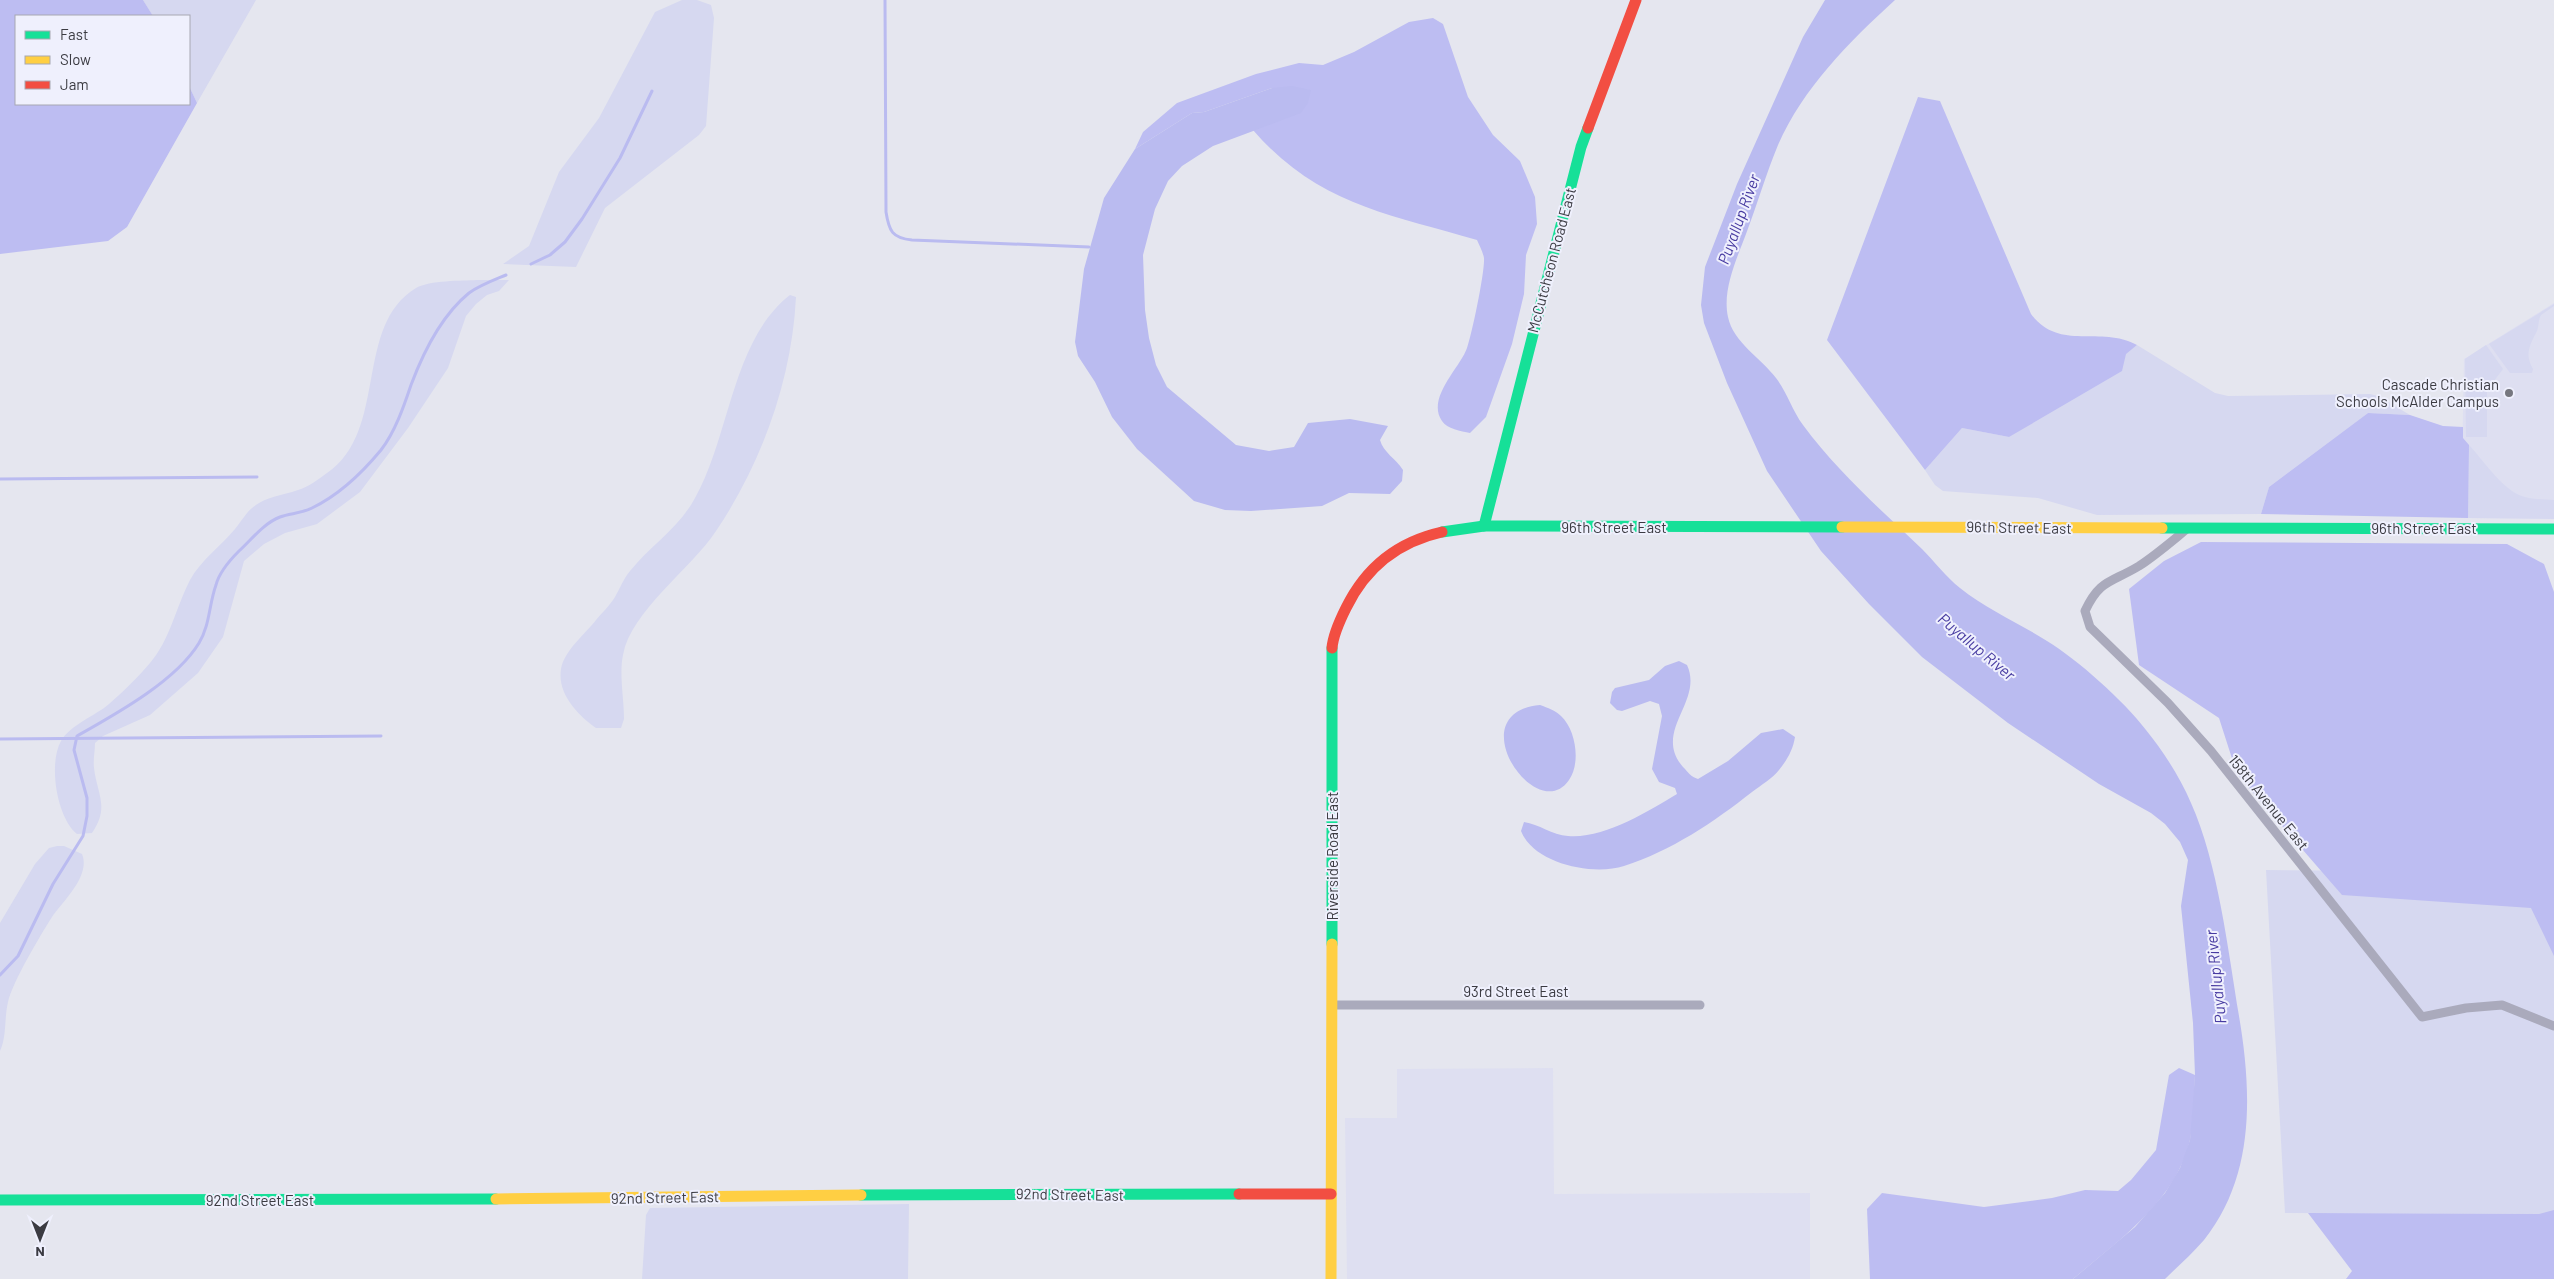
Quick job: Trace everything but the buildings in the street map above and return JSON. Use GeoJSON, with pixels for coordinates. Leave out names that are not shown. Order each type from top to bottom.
{"type":"FeatureCollection","features":[{"type":"Feature","properties":{"kind":"street","name":"McCutcheon Road East"},"geometry":{"type":"LineString","coordinates":[[1484,526],[1494,480],[1581,147],[1636,0]]}},
{"type":"Feature","properties":{"kind":"street","name":"96th Street East"},"geometry":{"type":"LineString","coordinates":[[1484,526],[2554,528]]}},
{"type":"Feature","properties":{"kind":"street","name":"Riverside Road East"},"geometry":{"type":"LineString","coordinates":[[1331,1279],[1332,645],[1336,629],[1354,590],[1380,560],[1409,540],[1426,534],[1445,529],[1484,526]]}},
{"type":"Feature","properties":{"kind":"street","name":"158th Avenue East"},"geometry":{"type":"LineString","coordinates":[[2188,528],[2138,566],[2104,583],[2093,594],[2085,611],[2090,627],[2168,703],[2211,752],[2422,1017],[2466,1008],[2502,1005],[2554,1026]]}},
{"type":"Feature","properties":{"kind":"street","name":"93rd Street East"},"geometry":{"type":"LineString","coordinates":[[1332,1005],[1700,1005]]}},
{"type":"Feature","properties":{"kind":"street","name":"92nd Street East"},"geometry":{"type":"LineString","coordinates":[[0,1200],[425,1200],[994,1193],[1330,1194]]}},
{"type":"Feature","properties":{"kind":"shaded area"},"geometry":{"type":"Polygon","coordinates":[[[0,0],[143,0],[152,15],[15,15],[15,105],[190,105],[190,88],[197,103],[127,227],[108,241],[0,254],[0,0]]]}},
{"type":"Feature","properties":{"kind":"shaded area"},"geometry":{"type":"Polygon","coordinates":[[[143,0],[256,0],[197,103],[190,88],[190,15],[152,15],[143,0]]]}},
{"type":"Feature","properties":{"kind":"shaded area"},"geometry":{"type":"Polygon","coordinates":[[[682,0],[697,0],[711,5],[714,18],[706,126],[699,135],[605,208],[576,267],[503,264],[529,246],[559,172],[599,118],[655,12],[682,0]]]}},
{"type":"Feature","properties":{"kind":"shaded area"},"geometry":{"type":"Polygon","coordinates":[[[1433,18],[1443,24],[1468,97],[1493,135],[1520,161],[1535,197],[1537,224],[1526,255],[1524,294],[1512,344],[1486,417],[1470,433],[1444,424],[1438,412],[1438,403],[1446,383],[1467,348],[1472,330],[1484,265],[1484,258],[1477,240],[1413,222],[1356,203],[1302,175],[1277,155],[1253,130],[1270,123],[1272,88],[1204,112],[1192,113],[1135,149],[1143,132],[1177,103],[1256,74],[1299,63],[1323,65],[1354,52],[1409,22],[1433,18]]]}},
{"type":"Feature","properties":{"kind":"shaded area"},"geometry":{"type":"Polygon","coordinates":[[[1918,97],[1940,101],[2031,314],[2042,325],[2054,332],[2067,335],[2123,339],[2137,345],[2126,354],[2122,371],[2009,437],[1962,428],[1925,470],[1827,340],[1918,97]]]}},
{"type":"Feature","properties":{"kind":"shaded area"},"geometry":{"type":"Polygon","coordinates":[[[509,280],[499,291],[487,295],[476,304],[466,316],[448,368],[408,428],[360,492],[317,524],[285,533],[264,544],[244,561],[223,637],[198,673],[150,715],[103,736],[95,743],[94,765],[101,800],[100,816],[92,833],[77,834],[64,816],[55,776],[57,751],[65,735],[76,725],[109,704],[150,663],[163,644],[194,573],[229,536],[250,510],[268,499],[309,485],[327,473],[346,455],[358,432],[366,406],[384,327],[397,305],[422,285],[446,281],[509,280]]]}},
{"type":"Feature","properties":{"kind":"shaded area"},"geometry":{"type":"Polygon","coordinates":[[[790,295],[796,297],[788,359],[772,419],[760,449],[732,505],[716,531],[649,606],[637,622],[628,639],[622,662],[624,719],[621,728],[596,728],[582,717],[570,703],[562,687],[561,669],[563,662],[576,643],[613,600],[630,571],[673,527],[695,498],[707,473],[734,390],[756,337],[771,314],[790,295]]]}},
{"type":"Feature","properties":{"kind":"shaded area","name":"Cascade Christian Schools McAlder Campus"},"geometry":{"type":"Polygon","coordinates":[[[2554,303],[2554,519],[2461,518],[2464,359],[2554,303]]]}},
{"type":"Feature","properties":{"kind":"shaded area"},"geometry":{"type":"Polygon","coordinates":[[[2554,304],[2554,306],[2541,315],[2537,331],[2530,345],[2528,354],[2533,369],[2532,373],[2510,373],[2489,344],[2554,304]]]}},
{"type":"Feature","properties":{"kind":"shaded area"},"geometry":{"type":"Polygon","coordinates":[[[2137,345],[2215,393],[2228,396],[2370,394],[2378,396],[2410,415],[2368,413],[2269,487],[2261,514],[2097,515],[2038,498],[1943,491],[1935,485],[1925,470],[1962,428],[2009,437],[2137,345]]]}},
{"type":"Feature","properties":{"kind":"shaded area"},"geometry":{"type":"Polygon","coordinates":[[[2486,345],[2503,369],[2487,390],[2487,437],[2466,437],[2465,359],[2486,345]]]}},
{"type":"Feature","properties":{"kind":"shaded area"},"geometry":{"type":"Polygon","coordinates":[[[2368,413],[2410,415],[2443,426],[2463,427],[2463,438],[2469,445],[2468,518],[2261,514],[2269,487],[2368,413]]]}},
{"type":"Feature","properties":{"kind":"shaded area"},"geometry":{"type":"Polygon","coordinates":[[[2469,445],[2498,479],[2512,491],[2527,498],[2554,500],[2554,519],[2468,518],[2469,445]]]}},
{"type":"Feature","properties":{"kind":"shaded area"},"geometry":{"type":"Polygon","coordinates":[[[2201,542],[2507,544],[2544,564],[2554,592],[2554,956],[2531,908],[2342,895],[2237,774],[2219,718],[2139,665],[2129,589],[2164,561],[2201,542]]]}},
{"type":"Feature","properties":{"kind":"shaded area"},"geometry":{"type":"Polygon","coordinates":[[[64,846],[82,854],[84,862],[83,871],[74,888],[41,935],[15,983],[8,1002],[4,1039],[0,1051],[0,923],[35,864],[49,848],[64,846]]]}},
{"type":"Feature","properties":{"kind":"shaded area"},"geometry":{"type":"Polygon","coordinates":[[[2266,870],[2554,872],[2554,1214],[2285,1213],[2266,870]]]}},
{"type":"Feature","properties":{"kind":"shaded area"},"geometry":{"type":"Polygon","coordinates":[[[1553,1068],[1554,1194],[1810,1193],[1810,1279],[1347,1279],[1345,1118],[1397,1118],[1397,1069],[1553,1068]]]}},
{"type":"Feature","properties":{"kind":"shaded area"},"geometry":{"type":"Polygon","coordinates":[[[2179,1068],[2195,1075],[2194,1108],[2190,1140],[2183,1162],[2159,1201],[2126,1234],[2073,1279],[1870,1279],[1867,1209],[1882,1193],[1984,1207],[2052,1198],[2085,1190],[2118,1191],[2131,1180],[2156,1150],[2169,1075],[2179,1068]]]}},
{"type":"Feature","properties":{"kind":"shaded area"},"geometry":{"type":"Polygon","coordinates":[[[909,1204],[908,1279],[642,1279],[646,1215],[650,1208],[909,1204]]]}},
{"type":"Feature","properties":{"kind":"shaded area"},"geometry":{"type":"Polygon","coordinates":[[[2554,1210],[2554,1279],[2346,1279],[2352,1271],[2308,1213],[2539,1214],[2554,1210]]]}},
{"type":"Feature","properties":{"kind":"water","name":"Puyallup River"},"geometry":{"type":"Polygon","coordinates":[[[1825,0],[1895,0],[1844,49],[1814,85],[1788,124],[1778,145],[1731,274],[1727,296],[1728,317],[1741,342],[1776,378],[1803,425],[1845,474],[1960,588],[1981,603],[2059,649],[2113,694],[2152,738],[2171,765],[2187,793],[2200,827],[2215,879],[2231,963],[2246,1074],[2246,1133],[2233,1189],[2221,1215],[2204,1240],[2165,1279],[2073,1279],[2135,1227],[2165,1193],[2180,1168],[2190,1140],[2195,1075],[2193,1023],[2181,906],[2188,860],[2180,842],[2165,824],[2151,813],[2099,784],[2008,723],[1922,657],[1869,604],[1821,551],[1767,471],[1727,383],[1704,323],[1701,305],[1705,267],[1737,184],[1803,37],[1825,0]]]}},
{"type":"Feature","properties":{"kind":"water"},"geometry":{"type":"Polygon","coordinates":[[[1292,86],[1311,90],[1308,103],[1301,113],[1213,146],[1182,166],[1168,181],[1155,209],[1143,255],[1145,310],[1149,338],[1156,365],[1167,387],[1236,445],[1269,451],[1294,447],[1308,423],[1350,419],[1388,426],[1380,440],[1384,448],[1403,470],[1402,481],[1390,494],[1349,493],[1322,506],[1251,511],[1225,510],[1194,501],[1137,449],[1112,417],[1095,382],[1078,356],[1075,342],[1084,269],[1104,198],[1135,149],[1192,113],[1204,112],[1272,88],[1292,86]]]}},
{"type":"Feature","properties":{"kind":"water"},"geometry":{"type":"Polygon","coordinates":[[[1679,661],[1687,665],[1690,679],[1689,691],[1675,729],[1673,741],[1675,754],[1683,767],[1693,777],[1698,779],[1728,761],[1761,733],[1783,729],[1795,737],[1791,751],[1782,766],[1770,779],[1707,825],[1675,844],[1624,866],[1611,869],[1581,868],[1566,865],[1538,852],[1521,831],[1524,822],[1562,835],[1582,836],[1625,823],[1677,794],[1675,788],[1659,782],[1652,769],[1662,716],[1659,704],[1650,701],[1622,711],[1617,710],[1610,703],[1612,692],[1615,688],[1649,680],[1665,666],[1679,661]]]}},
{"type":"Feature","properties":{"kind":"water"},"geometry":{"type":"Polygon","coordinates":[[[1540,705],[1556,712],[1566,722],[1575,747],[1576,756],[1573,773],[1569,780],[1555,791],[1539,789],[1524,779],[1512,763],[1505,745],[1505,727],[1516,712],[1540,705]]]}},
{"type":"Feature","properties":{"kind":"waterway"},"geometry":{"type":"LineString","coordinates":[[885,0],[886,212],[890,229],[896,235],[912,240],[1089,247]]}},
{"type":"Feature","properties":{"kind":"waterway"},"geometry":{"type":"LineString","coordinates":[[531,264],[550,255],[565,242],[582,219],[620,158],[652,91]]}},
{"type":"Feature","properties":{"kind":"waterway"},"geometry":{"type":"LineString","coordinates":[[0,975],[18,956],[53,884],[83,836],[87,816],[87,798],[74,750],[77,736],[144,696],[189,657],[203,636],[220,576],[232,558],[258,532],[280,517],[308,510],[332,497],[366,467],[391,435],[421,360],[434,335],[450,312],[469,293],[482,285],[506,275]]}},
{"type":"Feature","properties":{"kind":"waterway"},"geometry":{"type":"LineString","coordinates":[[0,479],[257,477]]}},
{"type":"Feature","properties":{"kind":"waterway"},"geometry":{"type":"LineString","coordinates":[[0,739],[381,736]]}},
{"type":"Feature","properties":{"kind":"traffic: fast"},"geometry":{"type":"LineString","coordinates":[[1484,526],[1581,147],[1588,128]]}},
{"type":"Feature","properties":{"kind":"traffic: fast"},"geometry":{"type":"LineString","coordinates":[[1442,532],[1484,526],[1842,527]]}},
{"type":"Feature","properties":{"kind":"traffic: fast"},"geometry":{"type":"LineString","coordinates":[[2162,528],[2554,529]]}},
{"type":"Feature","properties":{"kind":"traffic: fast"},"geometry":{"type":"LineString","coordinates":[[1332,648],[1332,944]]}},
{"type":"Feature","properties":{"kind":"traffic: fast"},"geometry":{"type":"LineString","coordinates":[[861,1195],[1239,1194]]}},
{"type":"Feature","properties":{"kind":"traffic: fast"},"geometry":{"type":"LineString","coordinates":[[0,1200],[496,1199]]}},
{"type":"Feature","properties":{"kind":"traffic: slow"},"geometry":{"type":"LineString","coordinates":[[1842,527],[2162,528]]}},
{"type":"Feature","properties":{"kind":"traffic: slow"},"geometry":{"type":"LineString","coordinates":[[1331,1279],[1332,944]]}},
{"type":"Feature","properties":{"kind":"traffic: slow"},"geometry":{"type":"LineString","coordinates":[[496,1199],[861,1195]]}},
{"type":"Feature","properties":{"kind":"traffic: jam"},"geometry":{"type":"LineString","coordinates":[[1588,128],[1636,0]]}},
{"type":"Feature","properties":{"kind":"traffic: jam"},"geometry":{"type":"LineString","coordinates":[[1332,648],[1335,633],[1346,608],[1354,593],[1373,569],[1385,558],[1411,542],[1442,532]]}},
{"type":"Feature","properties":{"kind":"traffic: jam"},"geometry":{"type":"LineString","coordinates":[[1239,1194],[1331,1194]]}},
{"type":"Feature","properties":{"kind":"place","name":"Cascade Christian Schools McAlder Campus"},"geometry":{"type":"Point","coordinates":[2509,393]}}]}
